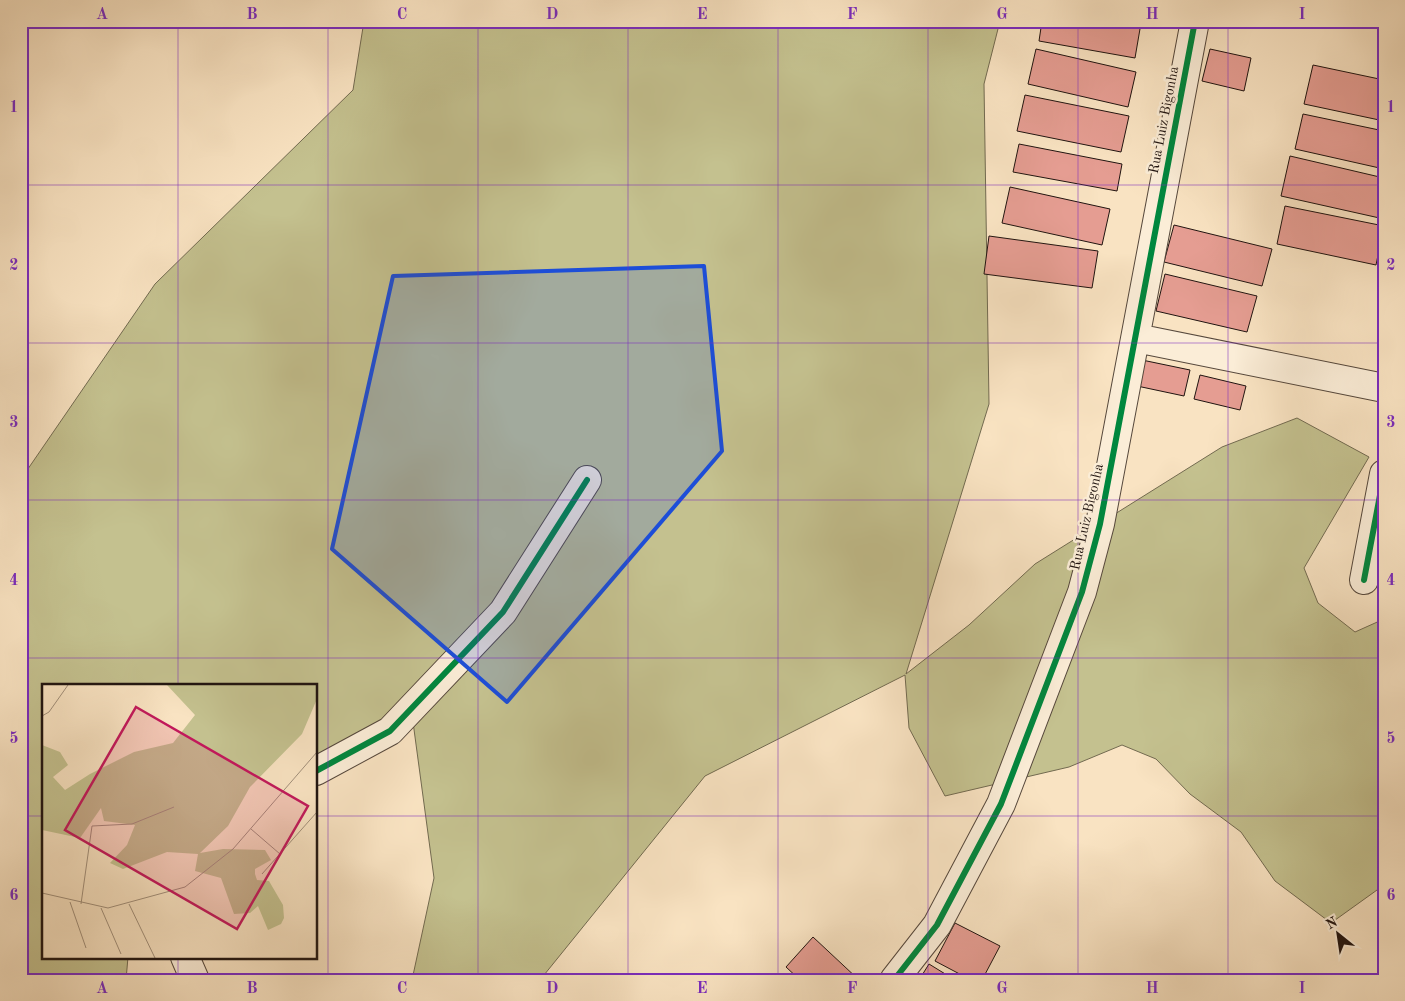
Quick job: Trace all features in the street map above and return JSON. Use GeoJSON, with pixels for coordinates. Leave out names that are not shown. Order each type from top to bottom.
{"type":"FeatureCollection","features":[{"type":"Feature","properties":{"kind":"street","name":"Rua Luiz Bigonha"},"geometry":{"type":"LineString","coordinates":[[894,980],[937,925],[1001,804],[1082,592],[1100,524],[1195,21]]}},
{"type":"Feature","properties":{"kind":"street"},"geometry":{"type":"LineString","coordinates":[[1136,338],[1384,388]]}},
{"type":"Feature","properties":{"kind":"street"},"geometry":{"type":"LineString","coordinates":[[1364,580],[1384,474]]}},
{"type":"Feature","properties":{"kind":"street"},"geometry":{"type":"LineString","coordinates":[[318,769],[390,732],[503,612],[587,480]]}},
{"type":"Feature","properties":{"kind":"street"},"geometry":{"type":"LineString","coordinates":[[186,958],[195,980]]}},
{"type":"Feature","properties":{"kind":"highlighted area"},"geometry":{"type":"Polygon","coordinates":[[[704,266],[722,451],[507,702],[332,549],[393,276],[704,266]]]}},
{"type":"Feature","properties":{"kind":"shaded area"},"geometry":{"type":"Polygon","coordinates":[[[364,21],[1000,21],[984,84],[989,404],[906,674],[969,625],[1035,564],[1222,447],[1297,418],[1369,457],[1304,568],[1318,603],[1355,632],[1384,619],[1384,885],[1331,923],[1275,881],[1241,832],[1190,794],[1156,759],[1122,745],[1069,767],[945,796],[909,728],[905,675],[705,776],[540,980],[412,980],[434,878],[413,722],[318,767],[318,684],[42,684],[42,958],[128,958],[126,980],[21,980],[21,479],[155,284],[353,90],[364,21]]]}},
{"type":"Feature","properties":{"kind":"building"},"geometry":{"type":"Polygon","coordinates":[[[1042,21],[1131,21],[1141,23],[1135,58],[1039,41],[1042,21]]]}},
{"type":"Feature","properties":{"kind":"building"},"geometry":{"type":"Polygon","coordinates":[[[1036,49],[1136,72],[1128,107],[1028,84],[1036,49]]]}},
{"type":"Feature","properties":{"kind":"building"},"geometry":{"type":"Polygon","coordinates":[[[1210,49],[1251,58],[1244,91],[1202,81],[1210,49]]]}},
{"type":"Feature","properties":{"kind":"building"},"geometry":{"type":"Polygon","coordinates":[[[1313,65],[1384,80],[1384,121],[1304,104],[1313,65]]]}},
{"type":"Feature","properties":{"kind":"building"},"geometry":{"type":"Polygon","coordinates":[[[1025,95],[1129,116],[1121,152],[1017,131],[1025,95]]]}},
{"type":"Feature","properties":{"kind":"building"},"geometry":{"type":"Polygon","coordinates":[[[1303,114],[1384,131],[1384,169],[1295,149],[1303,114]]]}},
{"type":"Feature","properties":{"kind":"building"},"geometry":{"type":"Polygon","coordinates":[[[1019,144],[1122,164],[1117,191],[1013,172],[1019,144]]]}},
{"type":"Feature","properties":{"kind":"building"},"geometry":{"type":"Polygon","coordinates":[[[1290,156],[1384,178],[1384,219],[1281,196],[1290,156]]]}},
{"type":"Feature","properties":{"kind":"building"},"geometry":{"type":"Polygon","coordinates":[[[1010,187],[1110,209],[1102,245],[1002,223],[1010,187]]]}},
{"type":"Feature","properties":{"kind":"building"},"geometry":{"type":"Polygon","coordinates":[[[1285,206],[1384,226],[1376,265],[1277,244],[1285,206]]]}},
{"type":"Feature","properties":{"kind":"building"},"geometry":{"type":"Polygon","coordinates":[[[1174,225],[1272,249],[1262,286],[1164,262],[1174,225]]]}},
{"type":"Feature","properties":{"kind":"building"},"geometry":{"type":"Polygon","coordinates":[[[989,236],[1098,251],[1092,288],[984,274],[989,236]]]}},
{"type":"Feature","properties":{"kind":"building"},"geometry":{"type":"Polygon","coordinates":[[[1165,274],[1257,296],[1247,332],[1156,311],[1165,274]]]}},
{"type":"Feature","properties":{"kind":"building"},"geometry":{"type":"Polygon","coordinates":[[[1142,360],[1190,370],[1184,396],[1137,386],[1142,360]]]}},
{"type":"Feature","properties":{"kind":"building"},"geometry":{"type":"Polygon","coordinates":[[[1200,375],[1246,386],[1240,410],[1194,399],[1200,375]]]}},
{"type":"Feature","properties":{"kind":"building"},"geometry":{"type":"Polygon","coordinates":[[[955,923],[1000,946],[982,980],[971,980],[935,961],[955,923]]]}},
{"type":"Feature","properties":{"kind":"building"},"geometry":{"type":"Polygon","coordinates":[[[813,937],[859,980],[800,980],[786,967],[813,937]]]}},
{"type":"Feature","properties":{"kind":"building"},"geometry":{"type":"Polygon","coordinates":[[[929,964],[955,980],[919,980],[929,964]]]}},
{"type":"Feature","properties":{"kind":"cycle path"},"geometry":{"type":"LineString","coordinates":[[894,980],[937,925],[1001,804],[1082,592],[1100,524],[1195,21]]}},
{"type":"Feature","properties":{"kind":"cycle path"},"geometry":{"type":"LineString","coordinates":[[1364,580],[1384,474]]}},
{"type":"Feature","properties":{"kind":"cycle path"},"geometry":{"type":"LineString","coordinates":[[318,770],[390,731],[503,612],[587,480]]}}]}
